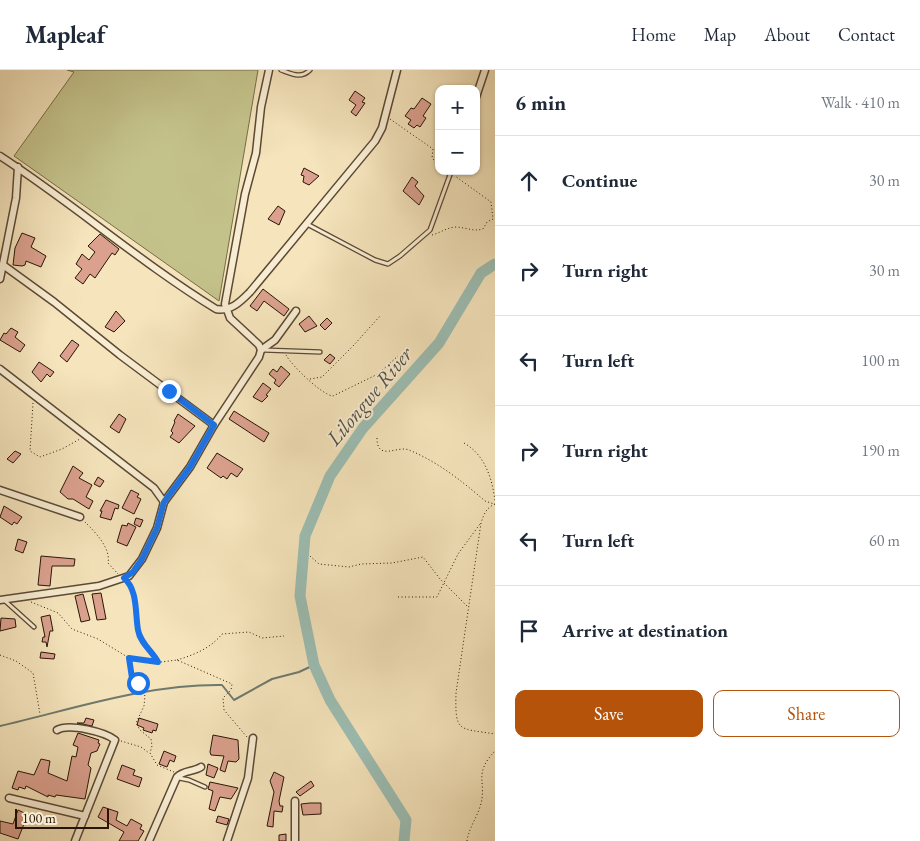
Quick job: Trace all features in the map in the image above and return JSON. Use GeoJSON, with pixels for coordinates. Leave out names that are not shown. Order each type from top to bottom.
{"type":"FeatureCollection","features":[{"type":"Feature","properties":{"kind":"street"},"geometry":{"type":"LineString","coordinates":[[261,350],[254,339],[230,318],[226,310],[227,292],[240,218],[256,153],[261,107],[269,70]]}},
{"type":"Feature","properties":{"kind":"street"},"geometry":{"type":"LineString","coordinates":[[0,156],[18,167],[165,275],[216,309],[226,310],[238,303],[250,292],[375,141],[382,128],[397,70]]}},
{"type":"Feature","properties":{"kind":"street"},"geometry":{"type":"LineString","coordinates":[[480,85],[485,70]]}},
{"type":"Feature","properties":{"kind":"street"},"geometry":{"type":"LineString","coordinates":[[0,279],[17,192],[18,167]]}},
{"type":"Feature","properties":{"kind":"street"},"geometry":{"type":"LineString","coordinates":[[3,266],[54,302],[120,355],[214,425]]}},
{"type":"Feature","properties":{"kind":"street"},"geometry":{"type":"LineString","coordinates":[[2,600],[99,586],[124,578],[133,572],[142,559],[157,528],[164,502],[190,467],[214,425],[256,362],[261,350],[275,340],[296,311]]}},
{"type":"Feature","properties":{"kind":"street"},"geometry":{"type":"LineString","coordinates":[[0,369],[154,488],[164,502]]}},
{"type":"Feature","properties":{"kind":"street"},"geometry":{"type":"LineString","coordinates":[[0,490],[80,517]]}},
{"type":"Feature","properties":{"kind":"street"},"geometry":{"type":"LineString","coordinates":[[57,730],[71,726],[105,735],[115,740],[75,841]]}},
{"type":"Feature","properties":{"kind":"street"},"geometry":{"type":"LineString","coordinates":[[227,841],[249,772],[253,738]]}},
{"type":"Feature","properties":{"kind":"street"},"geometry":{"type":"LineString","coordinates":[[149,841],[177,778],[184,772],[201,768]]}},
{"type":"Feature","properties":{"kind":"street"},"geometry":{"type":"LineString","coordinates":[[8,798],[86,816]]}},
{"type":"Feature","properties":{"kind":"street"},"geometry":{"type":"LineString","coordinates":[[295,801],[295,841]]}},
{"type":"Feature","properties":{"kind":"lane"},"geometry":{"type":"LineString","coordinates":[[281,70],[296,76],[303,76],[310,70]]}},
{"type":"Feature","properties":{"kind":"lane"},"geometry":{"type":"LineString","coordinates":[[306,224],[383,264],[393,261],[430,230],[449,175]]}},
{"type":"Feature","properties":{"kind":"lane"},"geometry":{"type":"LineString","coordinates":[[261,350],[320,352]]}},
{"type":"Feature","properties":{"kind":"lane"},"geometry":{"type":"LineString","coordinates":[[2,600],[34,627]]}},
{"type":"Feature","properties":{"kind":"lane"},"geometry":{"type":"LineString","coordinates":[[177,778],[189,780],[205,788]]}},
{"type":"Feature","properties":{"kind":"path"},"geometry":{"type":"LineString","coordinates":[[386,115],[400,127],[433,149],[432,158],[435,161]]}},
{"type":"Feature","properties":{"kind":"path"},"geometry":{"type":"LineString","coordinates":[[425,236],[456,227],[477,231],[483,229],[487,222],[494,218],[491,202],[454,175]]}},
{"type":"Feature","properties":{"kind":"path"},"geometry":{"type":"LineString","coordinates":[[309,378],[322,376],[380,316]]}},
{"type":"Feature","properties":{"kind":"path"},"geometry":{"type":"LineString","coordinates":[[282,351],[292,364],[326,394],[339,394],[384,370],[398,356]]}},
{"type":"Feature","properties":{"kind":"path"},"geometry":{"type":"LineString","coordinates":[[33,394],[30,451],[40,457],[51,451],[62,449],[87,435]]}},
{"type":"Feature","properties":{"kind":"path"},"geometry":{"type":"LineString","coordinates":[[377,438],[377,444],[386,452],[405,448],[432,459],[485,502],[495,503]]}},
{"type":"Feature","properties":{"kind":"path"},"geometry":{"type":"LineString","coordinates":[[464,443],[480,454],[493,483],[495,503]]}},
{"type":"Feature","properties":{"kind":"path"},"geometry":{"type":"LineString","coordinates":[[495,503],[484,513],[481,523],[456,693],[455,718],[459,726],[465,730],[495,734]]}},
{"type":"Feature","properties":{"kind":"path"},"geometry":{"type":"LineString","coordinates":[[80,517],[102,541],[108,555],[108,563],[124,578],[132,590],[138,632],[150,655],[158,662]]}},
{"type":"Feature","properties":{"kind":"path"},"geometry":{"type":"LineString","coordinates":[[398,597],[437,597],[458,554],[481,523]]}},
{"type":"Feature","properties":{"kind":"path"},"geometry":{"type":"LineString","coordinates":[[310,556],[319,564],[349,567],[360,564],[392,563],[423,557],[468,607]]}},
{"type":"Feature","properties":{"kind":"path"},"geometry":{"type":"LineString","coordinates":[[30,602],[58,613],[72,629],[98,638],[129,658],[158,662],[177,660],[200,651],[216,642],[222,634],[250,632],[262,638],[284,636]]}},
{"type":"Feature","properties":{"kind":"path"},"geometry":{"type":"LineString","coordinates":[[0,655],[16,661],[32,673],[40,714]]}},
{"type":"Feature","properties":{"kind":"path"},"geometry":{"type":"LineString","coordinates":[[129,658],[132,678],[137,679],[145,696],[144,706],[136,723],[140,730],[151,738],[152,746],[150,753]]}},
{"type":"Feature","properties":{"kind":"path"},"geometry":{"type":"LineString","coordinates":[[177,660],[232,684],[231,690],[223,698],[224,710],[248,737],[253,738]]}},
{"type":"Feature","properties":{"kind":"path"},"geometry":{"type":"LineString","coordinates":[[115,740],[140,747],[150,753],[157,765],[173,771],[177,778]]}},
{"type":"Feature","properties":{"kind":"path"},"geometry":{"type":"LineString","coordinates":[[467,841],[469,828],[480,806],[482,766],[495,751]]}},
{"type":"Feature","properties":{"kind":"shaded area"},"geometry":{"type":"Polygon","coordinates":[[[67,70],[258,70],[219,301],[14,156],[74,72],[67,70]]]}},
{"type":"Feature","properties":{"kind":"building"},"geometry":{"type":"Polygon","coordinates":[[[355,91],[365,98],[362,102],[365,103],[356,116],[351,112],[356,105],[349,100],[355,91]]]}},
{"type":"Feature","properties":{"kind":"building"},"geometry":{"type":"Polygon","coordinates":[[[422,98],[431,104],[423,116],[426,118],[420,127],[417,125],[414,128],[408,124],[411,120],[405,116],[411,108],[414,109],[422,98]]]}},
{"type":"Feature","properties":{"kind":"building"},"geometry":{"type":"Polygon","coordinates":[[[304,168],[319,176],[309,185],[303,182],[304,176],[301,175],[304,168]]]}},
{"type":"Feature","properties":{"kind":"building"},"geometry":{"type":"Polygon","coordinates":[[[412,177],[418,182],[415,186],[424,196],[419,205],[403,191],[412,177]]]}},
{"type":"Feature","properties":{"kind":"building"},"geometry":{"type":"Polygon","coordinates":[[[278,206],[285,211],[279,225],[268,219],[278,206]]]}},
{"type":"Feature","properties":{"kind":"building"},"geometry":{"type":"Polygon","coordinates":[[[22,233],[35,238],[31,247],[46,256],[41,267],[26,261],[25,265],[22,266],[13,265],[15,248],[22,233]]]}},
{"type":"Feature","properties":{"kind":"building"},"geometry":{"type":"Polygon","coordinates":[[[100,234],[119,249],[115,255],[112,253],[95,278],[90,274],[83,284],[75,278],[82,269],[76,264],[82,254],[89,260],[95,252],[88,246],[100,234]]]}},
{"type":"Feature","properties":{"kind":"building"},"geometry":{"type":"Polygon","coordinates":[[[263,289],[289,309],[284,316],[264,301],[257,311],[250,306],[263,289]]]}},
{"type":"Feature","properties":{"kind":"building"},"geometry":{"type":"Polygon","coordinates":[[[116,311],[125,321],[114,332],[105,327],[116,311]]]}},
{"type":"Feature","properties":{"kind":"building"},"geometry":{"type":"Polygon","coordinates":[[[309,316],[317,326],[305,332],[299,324],[309,316]]]}},
{"type":"Feature","properties":{"kind":"building"},"geometry":{"type":"Polygon","coordinates":[[[327,318],[332,323],[325,330],[320,325],[327,318]]]}},
{"type":"Feature","properties":{"kind":"building"},"geometry":{"type":"Polygon","coordinates":[[[11,328],[18,332],[15,337],[25,345],[20,352],[0,340],[4,333],[6,334],[11,328]]]}},
{"type":"Feature","properties":{"kind":"building"},"geometry":{"type":"Polygon","coordinates":[[[72,340],[79,345],[67,362],[60,356],[72,340]]]}},
{"type":"Feature","properties":{"kind":"building"},"geometry":{"type":"Polygon","coordinates":[[[330,354],[335,358],[330,364],[324,360],[330,354]]]}},
{"type":"Feature","properties":{"kind":"building"},"geometry":{"type":"Polygon","coordinates":[[[39,362],[54,372],[50,377],[47,374],[41,382],[32,372],[39,362]]]}},
{"type":"Feature","properties":{"kind":"building"},"geometry":{"type":"Polygon","coordinates":[[[281,366],[290,374],[279,387],[274,383],[276,380],[269,374],[273,369],[277,372],[281,366]]]}},
{"type":"Feature","properties":{"kind":"building"},"geometry":{"type":"Polygon","coordinates":[[[263,383],[271,389],[266,395],[268,396],[262,402],[253,397],[263,383]]]}},
{"type":"Feature","properties":{"kind":"building"},"geometry":{"type":"Polygon","coordinates":[[[234,411],[269,433],[264,442],[229,419],[234,411]]]}},
{"type":"Feature","properties":{"kind":"building"},"geometry":{"type":"Polygon","coordinates":[[[119,414],[126,419],[119,433],[110,427],[119,414]]]}},
{"type":"Feature","properties":{"kind":"building"},"geometry":{"type":"Polygon","coordinates":[[[178,414],[195,426],[179,443],[170,437],[173,433],[171,431],[178,414]]]}},
{"type":"Feature","properties":{"kind":"building"},"geometry":{"type":"Polygon","coordinates":[[[15,451],[21,454],[13,463],[7,459],[15,451]]]}},
{"type":"Feature","properties":{"kind":"building"},"geometry":{"type":"Polygon","coordinates":[[[217,453],[243,469],[237,477],[231,473],[227,479],[223,476],[221,478],[207,468],[217,453]]]}},
{"type":"Feature","properties":{"kind":"building"},"geometry":{"type":"Polygon","coordinates":[[[73,466],[83,473],[79,478],[92,485],[86,497],[93,501],[89,509],[73,499],[68,499],[60,492],[73,466]]]}},
{"type":"Feature","properties":{"kind":"building"},"geometry":{"type":"Polygon","coordinates":[[[98,477],[104,481],[100,487],[94,484],[98,477]]]}},
{"type":"Feature","properties":{"kind":"building"},"geometry":{"type":"Polygon","coordinates":[[[131,490],[139,494],[137,497],[141,499],[134,514],[122,508],[131,490]]]}},
{"type":"Feature","properties":{"kind":"building"},"geometry":{"type":"Polygon","coordinates":[[[106,500],[119,505],[118,509],[115,508],[111,520],[100,517],[102,511],[100,511],[106,500]]]}},
{"type":"Feature","properties":{"kind":"building"},"geometry":{"type":"Polygon","coordinates":[[[4,506],[22,517],[17,524],[14,522],[12,525],[0,517],[4,506]]]}},
{"type":"Feature","properties":{"kind":"building"},"geometry":{"type":"Polygon","coordinates":[[[136,518],[143,520],[140,527],[134,524],[136,518]]]}},
{"type":"Feature","properties":{"kind":"building"},"geometry":{"type":"Polygon","coordinates":[[[128,523],[136,527],[127,546],[117,542],[122,525],[127,526],[128,523]]]}},
{"type":"Feature","properties":{"kind":"building"},"geometry":{"type":"Polygon","coordinates":[[[18,539],[27,542],[23,553],[15,550],[18,539]]]}},
{"type":"Feature","properties":{"kind":"building"},"geometry":{"type":"Polygon","coordinates":[[[41,556],[75,559],[74,566],[52,566],[50,586],[38,585],[41,556]]]}},
{"type":"Feature","properties":{"kind":"building"},"geometry":{"type":"Polygon","coordinates":[[[101,593],[106,619],[97,620],[92,594],[101,593]]]}},
{"type":"Feature","properties":{"kind":"building"},"geometry":{"type":"Polygon","coordinates":[[[83,594],[90,620],[81,622],[75,596],[83,594]]]}},
{"type":"Feature","properties":{"kind":"building"},"geometry":{"type":"Polygon","coordinates":[[[50,615],[53,631],[50,631],[47,647],[46,642],[42,642],[43,637],[45,637],[41,617],[50,615]]]}},
{"type":"Feature","properties":{"kind":"building"},"geometry":{"type":"Polygon","coordinates":[[[1,618],[15,619],[16,627],[0,631],[1,618]]]}},
{"type":"Feature","properties":{"kind":"building"},"geometry":{"type":"Polygon","coordinates":[[[41,652],[55,654],[54,659],[40,658],[41,652]]]}},
{"type":"Feature","properties":{"kind":"building"},"geometry":{"type":"Polygon","coordinates":[[[86,718],[94,720],[92,726],[77,723],[84,723],[86,718]]]}},
{"type":"Feature","properties":{"kind":"building"},"geometry":{"type":"Polygon","coordinates":[[[139,718],[158,724],[156,731],[153,730],[152,733],[143,730],[144,728],[137,725],[139,718]]]}},
{"type":"Feature","properties":{"kind":"building"},"geometry":{"type":"Polygon","coordinates":[[[78,733],[99,740],[98,743],[100,744],[97,751],[91,753],[88,765],[91,768],[85,799],[56,795],[55,797],[48,795],[48,797],[26,786],[25,789],[19,787],[18,790],[12,788],[18,771],[34,775],[41,759],[50,761],[48,773],[67,781],[72,756],[76,757],[78,747],[73,745],[78,733]]]}},
{"type":"Feature","properties":{"kind":"building"},"geometry":{"type":"Polygon","coordinates":[[[213,735],[238,740],[239,759],[236,762],[228,761],[225,772],[220,770],[224,756],[211,755],[210,752],[213,735]]]}},
{"type":"Feature","properties":{"kind":"building"},"geometry":{"type":"Polygon","coordinates":[[[164,751],[176,756],[174,762],[170,760],[167,767],[159,764],[164,751]]]}},
{"type":"Feature","properties":{"kind":"building"},"geometry":{"type":"Polygon","coordinates":[[[208,764],[218,768],[214,778],[206,775],[208,764]]]}},
{"type":"Feature","properties":{"kind":"building"},"geometry":{"type":"Polygon","coordinates":[[[122,765],[135,770],[133,775],[142,778],[139,787],[117,779],[122,765]]]}},
{"type":"Feature","properties":{"kind":"building"},"geometry":{"type":"Polygon","coordinates":[[[274,772],[284,777],[279,801],[280,806],[283,806],[282,812],[274,811],[273,827],[267,826],[274,792],[270,781],[274,772]]]}},
{"type":"Feature","properties":{"kind":"building"},"geometry":{"type":"Polygon","coordinates":[[[311,781],[314,786],[300,796],[296,792],[311,781]]]}},
{"type":"Feature","properties":{"kind":"building"},"geometry":{"type":"Polygon","coordinates":[[[210,782],[238,788],[231,799],[220,797],[215,811],[209,809],[213,791],[208,789],[210,782]]]}},
{"type":"Feature","properties":{"kind":"building"},"geometry":{"type":"Polygon","coordinates":[[[321,803],[321,814],[303,815],[301,804],[321,803]]]}},
{"type":"Feature","properties":{"kind":"building"},"geometry":{"type":"Polygon","coordinates":[[[103,807],[118,812],[116,820],[127,826],[131,819],[142,825],[140,829],[144,831],[138,841],[119,841],[124,832],[98,817],[103,807]]]}},
{"type":"Feature","properties":{"kind":"building"},"geometry":{"type":"Polygon","coordinates":[[[18,810],[31,816],[26,825],[24,824],[18,839],[0,833],[0,821],[13,824],[18,810]]]}},
{"type":"Feature","properties":{"kind":"building"},"geometry":{"type":"Polygon","coordinates":[[[218,816],[229,819],[227,825],[216,822],[218,816]]]}},
{"type":"Feature","properties":{"kind":"building"},"geometry":{"type":"Polygon","coordinates":[[[286,834],[286,841],[279,841],[279,835],[286,834]]]}},
{"type":"Feature","properties":{"kind":"waterway","name":"Lilongwe River"},"geometry":{"type":"LineString","coordinates":[[404,841],[406,820],[330,700],[314,665],[300,596],[305,536],[330,476],[363,428],[439,343],[481,273],[495,264]]}},
{"type":"Feature","properties":{"kind":"waterway"},"geometry":{"type":"LineString","coordinates":[[0,726],[110,699],[166,689],[222,685],[234,700],[272,679],[299,672],[314,665]]}},
{"type":"Feature","properties":{"kind":"route"},"geometry":{"type":"LineString","coordinates":[[138,683],[137,679],[132,678],[133,670],[129,658],[153,663],[158,662],[156,658],[150,655],[138,632],[132,590],[129,582],[124,578],[133,572],[142,559],[157,528],[164,502],[172,495],[214,425],[169,391]]}}]}
